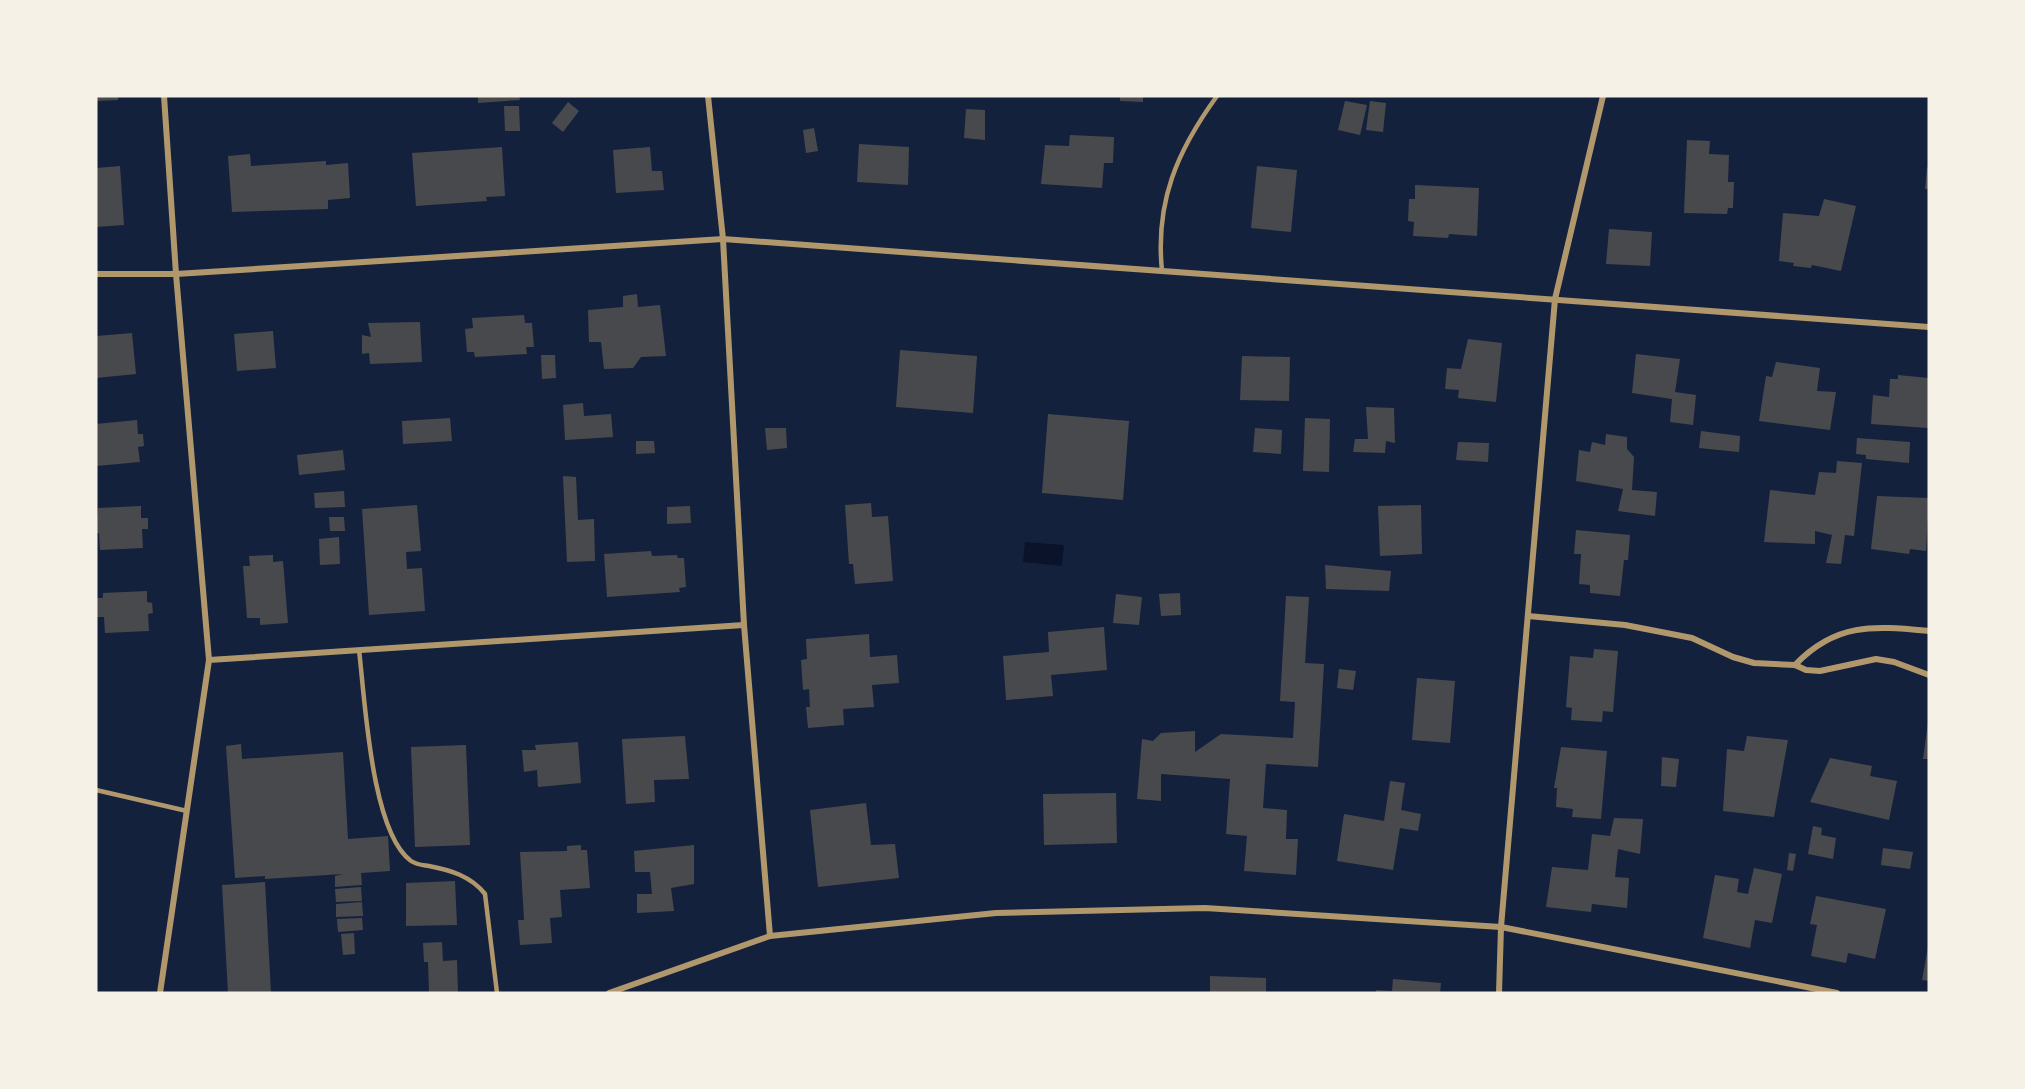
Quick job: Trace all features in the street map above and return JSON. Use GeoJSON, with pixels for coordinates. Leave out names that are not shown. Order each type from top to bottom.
{"type":"FeatureCollection","features":[{"type":"Feature","properties":{"kind":"street"},"geometry":{"type":"LineString","coordinates":[[160,993],[209,660],[176,274],[164,96]]}},
{"type":"Feature","properties":{"kind":"street"},"geometry":{"type":"LineString","coordinates":[[708,96],[723,239],[744,625],[770,936]]}},
{"type":"Feature","properties":{"kind":"street"},"geometry":{"type":"LineString","coordinates":[[1499,993],[1501,927],[1555,299],[1604,96]]}},
{"type":"Feature","properties":{"kind":"street"},"geometry":{"type":"LineString","coordinates":[[96,274],[176,274],[723,239],[1929,327]]}},
{"type":"Feature","properties":{"kind":"street"},"geometry":{"type":"LineString","coordinates":[[1528,616],[1625,626],[1692,638],[1733,657],[1754,663],[1795,665],[1806,670],[1820,671],[1876,659],[1894,662],[1929,675]]}},
{"type":"Feature","properties":{"kind":"street"},"geometry":{"type":"LineString","coordinates":[[209,660],[744,625]]}},
{"type":"Feature","properties":{"kind":"street"},"geometry":{"type":"LineString","coordinates":[[1795,665],[1811,648],[1834,635],[1874,626],[1929,631]]}},
{"type":"Feature","properties":{"kind":"street"},"geometry":{"type":"LineString","coordinates":[[609,993],[770,936],[996,913],[1205,908],[1501,927],[1837,993]]}},
{"type":"Feature","properties":{"kind":"lane"},"geometry":{"type":"LineString","coordinates":[[1162,272],[1160,227],[1168,186],[1183,147],[1217,96]]}},
{"type":"Feature","properties":{"kind":"lane"},"geometry":{"type":"LineString","coordinates":[[359,650],[374,778],[383,813],[404,855],[414,864],[460,874],[477,884],[485,894],[497,993]]}},
{"type":"Feature","properties":{"kind":"lane"},"geometry":{"type":"LineString","coordinates":[[96,790],[187,811]]}},
{"type":"Feature","properties":{"kind":"water"},"geometry":{"type":"Polygon","coordinates":[[[1025,542],[1064,545],[1062,566],[1023,562],[1025,542]]]}},
{"type":"Feature","properties":{"kind":"building"},"geometry":{"type":"Polygon","coordinates":[[[96,96],[118,96],[118,100],[96,101],[96,96]]]}},
{"type":"Feature","properties":{"kind":"building"},"geometry":{"type":"Polygon","coordinates":[[[478,96],[519,96],[520,100],[478,103],[478,96]]]}},
{"type":"Feature","properties":{"kind":"building"},"geometry":{"type":"Polygon","coordinates":[[[1120,96],[1143,96],[1143,102],[1120,101],[1120,96]]]}},
{"type":"Feature","properties":{"kind":"building"},"geometry":{"type":"Polygon","coordinates":[[[1345,101],[1367,105],[1360,135],[1338,130],[1345,101]]]}},
{"type":"Feature","properties":{"kind":"building"},"geometry":{"type":"Polygon","coordinates":[[[1370,101],[1386,103],[1383,132],[1366,130],[1370,101]]]}},
{"type":"Feature","properties":{"kind":"building"},"geometry":{"type":"Polygon","coordinates":[[[568,102],[579,111],[563,132],[552,123],[568,102]]]}},
{"type":"Feature","properties":{"kind":"building"},"geometry":{"type":"Polygon","coordinates":[[[504,106],[519,106],[520,131],[505,131],[504,106]]]}},
{"type":"Feature","properties":{"kind":"building"},"geometry":{"type":"Polygon","coordinates":[[[966,109],[985,110],[985,140],[964,138],[966,109]]]}},
{"type":"Feature","properties":{"kind":"building"},"geometry":{"type":"Polygon","coordinates":[[[814,128],[818,151],[806,153],[803,130],[814,128]]]}},
{"type":"Feature","properties":{"kind":"building"},"geometry":{"type":"Polygon","coordinates":[[[1070,135],[1114,137],[1113,163],[1104,163],[1102,188],[1041,184],[1045,145],[1069,146],[1070,135]]]}},
{"type":"Feature","properties":{"kind":"building"},"geometry":{"type":"Polygon","coordinates":[[[1687,140],[1710,141],[1709,154],[1729,155],[1728,182],[1734,182],[1733,208],[1728,208],[1727,214],[1684,213],[1687,140]]]}},
{"type":"Feature","properties":{"kind":"building"},"geometry":{"type":"Polygon","coordinates":[[[859,144],[909,147],[908,185],[857,182],[859,144]]]}},
{"type":"Feature","properties":{"kind":"building"},"geometry":{"type":"Polygon","coordinates":[[[502,147],[505,196],[486,197],[487,201],[416,206],[412,153],[502,147]]]}},
{"type":"Feature","properties":{"kind":"building"},"geometry":{"type":"Polygon","coordinates":[[[650,147],[652,171],[662,171],[664,190],[616,193],[613,150],[650,147]]]}},
{"type":"Feature","properties":{"kind":"building"},"geometry":{"type":"Polygon","coordinates":[[[250,154],[251,166],[326,161],[326,165],[348,163],[350,198],[328,200],[328,209],[232,212],[228,156],[250,154]]]}},
{"type":"Feature","properties":{"kind":"building"},"geometry":{"type":"Polygon","coordinates":[[[120,166],[124,225],[96,227],[96,168],[120,166]]]}},
{"type":"Feature","properties":{"kind":"building"},"geometry":{"type":"Polygon","coordinates":[[[1257,166],[1297,170],[1291,232],[1251,228],[1257,166]]]}},
{"type":"Feature","properties":{"kind":"building"},"geometry":{"type":"Polygon","coordinates":[[[1927,167],[1929,168],[1929,189],[1925,189],[1927,167]]]}},
{"type":"Feature","properties":{"kind":"building"},"geometry":{"type":"Polygon","coordinates":[[[1415,185],[1479,188],[1477,236],[1449,234],[1448,238],[1413,236],[1414,222],[1408,221],[1409,199],[1415,199],[1415,185]]]}},
{"type":"Feature","properties":{"kind":"building"},"geometry":{"type":"Polygon","coordinates":[[[1824,199],[1856,206],[1841,271],[1812,265],[1811,268],[1793,266],[1794,263],[1779,261],[1783,213],[1819,216],[1824,199]]]}},
{"type":"Feature","properties":{"kind":"building"},"geometry":{"type":"Polygon","coordinates":[[[1609,229],[1652,232],[1650,266],[1606,264],[1609,229]]]}},
{"type":"Feature","properties":{"kind":"building"},"geometry":{"type":"Polygon","coordinates":[[[637,294],[638,307],[660,305],[666,356],[641,357],[633,368],[604,369],[601,342],[589,342],[588,310],[623,307],[623,296],[637,294]]]}},
{"type":"Feature","properties":{"kind":"building"},"geometry":{"type":"Polygon","coordinates":[[[524,315],[525,323],[532,323],[534,347],[526,347],[527,354],[475,357],[474,352],[467,352],[465,329],[473,328],[472,318],[524,315]]]}},
{"type":"Feature","properties":{"kind":"building"},"geometry":{"type":"Polygon","coordinates":[[[420,322],[422,362],[370,364],[369,353],[362,354],[362,335],[371,337],[368,323],[420,322]]]}},
{"type":"Feature","properties":{"kind":"building"},"geometry":{"type":"Polygon","coordinates":[[[273,331],[276,368],[237,371],[234,334],[273,331]]]}},
{"type":"Feature","properties":{"kind":"building"},"geometry":{"type":"Polygon","coordinates":[[[132,333],[136,374],[96,378],[96,336],[132,333]]]}},
{"type":"Feature","properties":{"kind":"building"},"geometry":{"type":"Polygon","coordinates":[[[1468,339],[1502,343],[1496,402],[1458,398],[1459,390],[1445,389],[1447,368],[1461,369],[1468,339]]]}},
{"type":"Feature","properties":{"kind":"building"},"geometry":{"type":"Polygon","coordinates":[[[900,350],[977,356],[973,413],[896,407],[900,350]]]}},
{"type":"Feature","properties":{"kind":"building"},"geometry":{"type":"Polygon","coordinates":[[[1636,354],[1680,359],[1675,392],[1696,395],[1693,425],[1670,422],[1672,399],[1632,393],[1636,354]]]}},
{"type":"Feature","properties":{"kind":"building"},"geometry":{"type":"Polygon","coordinates":[[[541,355],[555,355],[556,378],[542,379],[541,355]]]}},
{"type":"Feature","properties":{"kind":"building"},"geometry":{"type":"Polygon","coordinates":[[[1242,356],[1290,357],[1289,401],[1240,400],[1242,356]]]}},
{"type":"Feature","properties":{"kind":"building"},"geometry":{"type":"Polygon","coordinates":[[[1776,362],[1820,368],[1817,391],[1836,392],[1830,430],[1759,421],[1766,376],[1772,377],[1776,362]]]}},
{"type":"Feature","properties":{"kind":"building"},"geometry":{"type":"Polygon","coordinates":[[[1898,375],[1929,378],[1928,428],[1871,424],[1873,395],[1889,397],[1890,379],[1898,379],[1898,375]]]}},
{"type":"Feature","properties":{"kind":"building"},"geometry":{"type":"Polygon","coordinates":[[[583,403],[584,416],[611,414],[613,437],[565,440],[563,405],[583,403]]]}},
{"type":"Feature","properties":{"kind":"building"},"geometry":{"type":"Polygon","coordinates":[[[1366,407],[1394,408],[1395,443],[1386,441],[1385,453],[1353,452],[1355,439],[1368,439],[1366,407]]]}},
{"type":"Feature","properties":{"kind":"building"},"geometry":{"type":"Polygon","coordinates":[[[1048,414],[1129,421],[1123,500],[1042,493],[1048,414]]]}},
{"type":"Feature","properties":{"kind":"building"},"geometry":{"type":"Polygon","coordinates":[[[450,418],[452,441],[403,444],[402,421],[450,418]]]}},
{"type":"Feature","properties":{"kind":"building"},"geometry":{"type":"Polygon","coordinates":[[[1305,418],[1330,419],[1329,472],[1303,471],[1305,418]]]}},
{"type":"Feature","properties":{"kind":"building"},"geometry":{"type":"Polygon","coordinates":[[[137,420],[138,434],[143,434],[144,446],[138,447],[140,462],[96,466],[96,424],[137,420]]]}},
{"type":"Feature","properties":{"kind":"building"},"geometry":{"type":"Polygon","coordinates":[[[765,428],[786,428],[787,448],[767,450],[765,428]]]}},
{"type":"Feature","properties":{"kind":"building"},"geometry":{"type":"Polygon","coordinates":[[[1255,428],[1282,430],[1281,454],[1253,452],[1255,428]]]}},
{"type":"Feature","properties":{"kind":"building"},"geometry":{"type":"Polygon","coordinates":[[[1701,431],[1740,436],[1739,452],[1699,448],[1701,431]]]}},
{"type":"Feature","properties":{"kind":"building"},"geometry":{"type":"Polygon","coordinates":[[[1606,434],[1627,437],[1627,449],[1634,457],[1632,490],[1657,492],[1655,516],[1618,511],[1623,489],[1576,481],[1579,450],[1590,452],[1592,442],[1605,445],[1606,434]]]}},
{"type":"Feature","properties":{"kind":"building"},"geometry":{"type":"Polygon","coordinates":[[[1857,438],[1910,442],[1909,463],[1866,459],[1866,455],[1856,454],[1857,438]]]}},
{"type":"Feature","properties":{"kind":"building"},"geometry":{"type":"Polygon","coordinates":[[[636,441],[654,441],[655,453],[636,454],[636,441]]]}},
{"type":"Feature","properties":{"kind":"building"},"geometry":{"type":"Polygon","coordinates":[[[1458,442],[1489,443],[1488,462],[1456,460],[1458,442]]]}},
{"type":"Feature","properties":{"kind":"building"},"geometry":{"type":"Polygon","coordinates":[[[343,450],[345,470],[299,475],[297,455],[343,450]]]}},
{"type":"Feature","properties":{"kind":"building"},"geometry":{"type":"Polygon","coordinates":[[[1837,461],[1862,463],[1854,536],[1845,535],[1841,564],[1826,563],[1832,535],[1815,531],[1815,544],[1764,542],[1770,490],[1815,495],[1819,472],[1836,473],[1837,461]]]}},
{"type":"Feature","properties":{"kind":"building"},"geometry":{"type":"Polygon","coordinates":[[[563,476],[576,477],[578,520],[594,519],[595,561],[567,562],[563,476]]]}},
{"type":"Feature","properties":{"kind":"building"},"geometry":{"type":"Polygon","coordinates":[[[344,491],[345,507],[315,508],[314,493],[344,491]]]}},
{"type":"Feature","properties":{"kind":"building"},"geometry":{"type":"Polygon","coordinates":[[[1877,496],[1929,498],[1926,551],[1910,549],[1909,554],[1871,549],[1877,496]]]}},
{"type":"Feature","properties":{"kind":"building"},"geometry":{"type":"Polygon","coordinates":[[[871,503],[872,517],[888,516],[893,581],[855,584],[853,564],[849,564],[845,505],[871,503]]]}},
{"type":"Feature","properties":{"kind":"building"},"geometry":{"type":"Polygon","coordinates":[[[417,505],[421,551],[406,552],[407,569],[422,568],[425,611],[369,615],[362,509],[417,505]]]}},
{"type":"Feature","properties":{"kind":"building"},"geometry":{"type":"Polygon","coordinates":[[[1421,505],[1422,554],[1380,556],[1378,506],[1421,505]]]}},
{"type":"Feature","properties":{"kind":"building"},"geometry":{"type":"Polygon","coordinates":[[[141,506],[141,518],[148,518],[148,529],[142,529],[143,548],[100,550],[99,533],[96,533],[98,508],[141,506]]]}},
{"type":"Feature","properties":{"kind":"building"},"geometry":{"type":"Polygon","coordinates":[[[690,506],[691,523],[667,524],[667,507],[690,506]]]}},
{"type":"Feature","properties":{"kind":"building"},"geometry":{"type":"Polygon","coordinates":[[[329,517],[344,517],[345,531],[330,531],[329,517]]]}},
{"type":"Feature","properties":{"kind":"building"},"geometry":{"type":"Polygon","coordinates":[[[1576,530],[1630,535],[1628,560],[1624,560],[1620,596],[1590,593],[1590,585],[1579,584],[1581,554],[1574,554],[1576,530]]]}},
{"type":"Feature","properties":{"kind":"building"},"geometry":{"type":"Polygon","coordinates":[[[339,537],[340,564],[320,565],[319,539],[339,537]]]}},
{"type":"Feature","properties":{"kind":"building"},"geometry":{"type":"Polygon","coordinates":[[[651,551],[652,556],[677,555],[678,558],[684,558],[686,587],[679,588],[680,592],[607,597],[604,554],[651,551]]]}},
{"type":"Feature","properties":{"kind":"building"},"geometry":{"type":"Polygon","coordinates":[[[273,555],[273,562],[283,561],[288,623],[260,625],[260,618],[247,618],[243,566],[250,566],[249,556],[273,555]]]}},
{"type":"Feature","properties":{"kind":"building"},"geometry":{"type":"Polygon","coordinates":[[[1325,565],[1391,571],[1389,591],[1326,589],[1325,565]]]}},
{"type":"Feature","properties":{"kind":"building"},"geometry":{"type":"Polygon","coordinates":[[[147,591],[147,602],[152,603],[153,613],[148,614],[149,631],[105,633],[104,617],[96,617],[96,598],[103,598],[103,593],[147,591]]]}},
{"type":"Feature","properties":{"kind":"building"},"geometry":{"type":"Polygon","coordinates":[[[1180,593],[1181,615],[1161,616],[1159,594],[1180,593]]]}},
{"type":"Feature","properties":{"kind":"building"},"geometry":{"type":"Polygon","coordinates":[[[1116,594],[1142,597],[1139,625],[1113,623],[1116,594]]]}},
{"type":"Feature","properties":{"kind":"building"},"geometry":{"type":"Polygon","coordinates":[[[1286,596],[1309,597],[1305,663],[1324,664],[1318,767],[1266,764],[1263,808],[1287,810],[1286,839],[1298,839],[1296,875],[1244,871],[1247,836],[1226,834],[1230,779],[1161,774],[1161,801],[1137,799],[1142,739],[1153,741],[1161,733],[1195,731],[1195,752],[1221,734],[1293,738],[1295,702],[1280,701],[1286,596]]]}},
{"type":"Feature","properties":{"kind":"building"},"geometry":{"type":"Polygon","coordinates":[[[1104,627],[1107,670],[1051,675],[1053,696],[1006,700],[1003,656],[1049,652],[1048,632],[1104,627]]]}},
{"type":"Feature","properties":{"kind":"building"},"geometry":{"type":"Polygon","coordinates":[[[869,634],[870,657],[897,655],[899,683],[872,685],[874,707],[843,709],[844,725],[808,728],[806,707],[810,707],[809,689],[803,690],[801,660],[807,659],[806,639],[869,634]]]}},
{"type":"Feature","properties":{"kind":"building"},"geometry":{"type":"Polygon","coordinates":[[[1594,649],[1618,651],[1613,712],[1603,711],[1602,722],[1571,720],[1572,708],[1566,707],[1570,656],[1593,658],[1594,649]]]}},
{"type":"Feature","properties":{"kind":"building"},"geometry":{"type":"Polygon","coordinates":[[[1339,669],[1356,671],[1353,690],[1337,688],[1339,669]]]}},
{"type":"Feature","properties":{"kind":"building"},"geometry":{"type":"Polygon","coordinates":[[[1417,678],[1455,681],[1450,743],[1412,740],[1417,678]]]}},
{"type":"Feature","properties":{"kind":"building"},"geometry":{"type":"Polygon","coordinates":[[[1928,722],[1929,759],[1923,759],[1928,722]]]}},
{"type":"Feature","properties":{"kind":"building"},"geometry":{"type":"Polygon","coordinates":[[[685,736],[689,779],[654,780],[655,802],[626,804],[622,739],[685,736]]]}},
{"type":"Feature","properties":{"kind":"building"},"geometry":{"type":"Polygon","coordinates":[[[1747,736],[1788,740],[1774,817],[1723,811],[1727,749],[1744,751],[1747,736]]]}},
{"type":"Feature","properties":{"kind":"building"},"geometry":{"type":"Polygon","coordinates":[[[578,742],[581,783],[538,787],[537,770],[524,772],[522,750],[536,750],[535,745],[578,742]]]}},
{"type":"Feature","properties":{"kind":"building"},"geometry":{"type":"Polygon","coordinates":[[[241,744],[242,759],[343,752],[348,839],[388,836],[390,871],[361,873],[362,885],[335,887],[335,876],[343,874],[265,879],[265,876],[235,878],[226,746],[241,744]]]}},
{"type":"Feature","properties":{"kind":"building"},"geometry":{"type":"Polygon","coordinates":[[[466,745],[470,845],[415,847],[411,747],[466,745]]]}},
{"type":"Feature","properties":{"kind":"building"},"geometry":{"type":"Polygon","coordinates":[[[1561,747],[1607,751],[1601,819],[1572,817],[1573,809],[1556,807],[1557,788],[1554,788],[1561,747]]]}},
{"type":"Feature","properties":{"kind":"building"},"geometry":{"type":"Polygon","coordinates":[[[1662,757],[1679,759],[1676,787],[1661,786],[1662,757]]]}},
{"type":"Feature","properties":{"kind":"building"},"geometry":{"type":"Polygon","coordinates":[[[1830,758],[1872,766],[1870,776],[1897,781],[1889,820],[1810,802],[1830,758]]]}},
{"type":"Feature","properties":{"kind":"building"},"geometry":{"type":"Polygon","coordinates":[[[1390,781],[1405,783],[1401,810],[1421,814],[1418,831],[1400,828],[1393,870],[1337,861],[1344,814],[1384,821],[1390,781]]]}},
{"type":"Feature","properties":{"kind":"building"},"geometry":{"type":"Polygon","coordinates":[[[1116,793],[1117,843],[1044,845],[1043,794],[1116,793]]]}},
{"type":"Feature","properties":{"kind":"building"},"geometry":{"type":"Polygon","coordinates":[[[866,803],[871,845],[895,844],[899,878],[818,887],[810,810],[866,803]]]}},
{"type":"Feature","properties":{"kind":"building"},"geometry":{"type":"Polygon","coordinates":[[[1614,818],[1643,819],[1640,854],[1618,849],[1615,877],[1629,878],[1627,908],[1592,904],[1591,912],[1546,907],[1552,867],[1588,870],[1592,834],[1610,836],[1614,818]]]}},
{"type":"Feature","properties":{"kind":"building"},"geometry":{"type":"Polygon","coordinates":[[[1813,826],[1822,828],[1821,835],[1836,838],[1833,859],[1808,854],[1813,826]]]}},
{"type":"Feature","properties":{"kind":"building"},"geometry":{"type":"Polygon","coordinates":[[[581,845],[581,850],[587,850],[590,888],[560,890],[562,917],[550,918],[552,943],[520,945],[518,920],[524,920],[520,852],[567,851],[567,846],[581,845]]]}},
{"type":"Feature","properties":{"kind":"building"},"geometry":{"type":"Polygon","coordinates":[[[694,845],[694,884],[671,888],[674,911],[637,913],[637,894],[652,894],[650,872],[635,872],[634,851],[694,845]]]}},
{"type":"Feature","properties":{"kind":"building"},"geometry":{"type":"Polygon","coordinates":[[[1883,848],[1913,852],[1910,869],[1881,865],[1883,848]]]}},
{"type":"Feature","properties":{"kind":"building"},"geometry":{"type":"Polygon","coordinates":[[[1789,853],[1796,854],[1793,871],[1787,870],[1789,853]]]}},
{"type":"Feature","properties":{"kind":"building"},"geometry":{"type":"Polygon","coordinates":[[[1754,868],[1782,874],[1772,923],[1755,920],[1750,948],[1703,938],[1715,875],[1739,879],[1737,892],[1748,894],[1754,868]]]}},
{"type":"Feature","properties":{"kind":"building"},"geometry":{"type":"Polygon","coordinates":[[[455,881],[457,925],[406,926],[406,883],[455,881]]]}},
{"type":"Feature","properties":{"kind":"building"},"geometry":{"type":"Polygon","coordinates":[[[265,882],[271,993],[228,993],[222,885],[265,882]]]}},
{"type":"Feature","properties":{"kind":"building"},"geometry":{"type":"Polygon","coordinates":[[[361,887],[362,901],[336,902],[335,889],[361,887]]]}},
{"type":"Feature","properties":{"kind":"building"},"geometry":{"type":"Polygon","coordinates":[[[1816,896],[1886,909],[1875,959],[1848,953],[1846,963],[1811,956],[1817,925],[1810,924],[1816,896]]]}},
{"type":"Feature","properties":{"kind":"building"},"geometry":{"type":"Polygon","coordinates":[[[362,902],[363,916],[336,917],[336,904],[362,902]]]}},
{"type":"Feature","properties":{"kind":"building"},"geometry":{"type":"Polygon","coordinates":[[[362,918],[363,930],[338,932],[337,919],[362,918]]]}},
{"type":"Feature","properties":{"kind":"building"},"geometry":{"type":"Polygon","coordinates":[[[354,933],[355,954],[343,955],[341,934],[354,933]]]}},
{"type":"Feature","properties":{"kind":"building"},"geometry":{"type":"Polygon","coordinates":[[[442,942],[443,961],[457,960],[458,993],[429,993],[428,962],[424,962],[423,943],[442,942]]]}},
{"type":"Feature","properties":{"kind":"building"},"geometry":{"type":"Polygon","coordinates":[[[1929,947],[1929,981],[1922,980],[1929,947]]]}},
{"type":"Feature","properties":{"kind":"building"},"geometry":{"type":"Polygon","coordinates":[[[1210,976],[1266,978],[1266,993],[1210,993],[1210,976]]]}},
{"type":"Feature","properties":{"kind":"building"},"geometry":{"type":"Polygon","coordinates":[[[1393,979],[1441,983],[1440,993],[1376,993],[1376,990],[1392,991],[1393,979]]]}}]}
